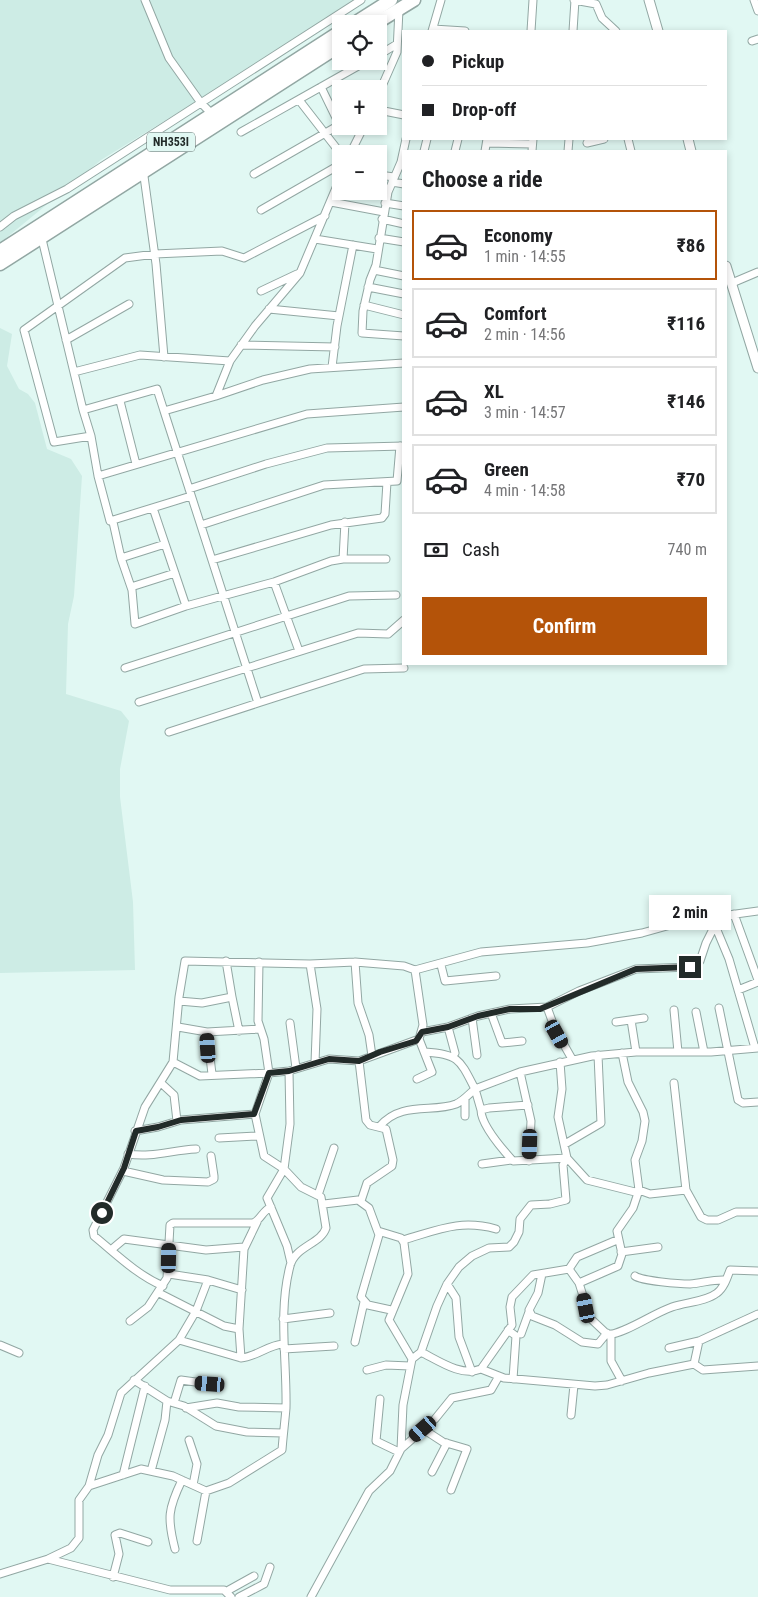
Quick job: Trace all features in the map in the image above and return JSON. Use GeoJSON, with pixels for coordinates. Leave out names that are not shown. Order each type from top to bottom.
{"type":"FeatureCollection","features":[{"type":"Feature","properties":{"kind":"highway"},"geometry":{"type":"LineString","coordinates":[[371,15],[395,3],[414,0]]}},
{"type":"Feature","properties":{"kind":"highway"},"geometry":{"type":"LineString","coordinates":[[384,15],[395,3]]}},
{"type":"Feature","properties":{"kind":"highway","name":"NH353I"},"geometry":{"type":"LineString","coordinates":[[0,251],[39,231],[142,167],[332,37]]}},
{"type":"Feature","properties":{"kind":"highway","name":"NH353I"},"geometry":{"type":"LineString","coordinates":[[215,118],[332,50]]}},
{"type":"Feature","properties":{"kind":"highway","name":"NH353I"},"geometry":{"type":"LineString","coordinates":[[0,264],[39,231]]}},
{"type":"Feature","properties":{"kind":"street"},"geometry":{"type":"LineString","coordinates":[[144,0],[169,58],[201,103],[215,118]]}},
{"type":"Feature","properties":{"kind":"street"},"geometry":{"type":"LineString","coordinates":[[0,227],[14,216],[67,189],[361,0]]}},
{"type":"Feature","properties":{"kind":"street"},"geometry":{"type":"LineString","coordinates":[[433,30],[441,0]]}},
{"type":"Feature","properties":{"kind":"street"},"geometry":{"type":"LineString","coordinates":[[531,30],[533,0]]}},
{"type":"Feature","properties":{"kind":"street"},"geometry":{"type":"LineString","coordinates":[[573,30],[575,0],[596,4],[602,18],[615,30]]}},
{"type":"Feature","properties":{"kind":"street"},"geometry":{"type":"LineString","coordinates":[[649,0],[658,30]]}},
{"type":"Feature","properties":{"kind":"street"},"geometry":{"type":"LineString","coordinates":[[754,0],[758,12]]}},
{"type":"Feature","properties":{"kind":"street"},"geometry":{"type":"LineString","coordinates":[[385,80],[397,52],[395,3]]}},
{"type":"Feature","properties":{"kind":"street"},"geometry":{"type":"LineString","coordinates":[[387,50],[398,44]]}},
{"type":"Feature","properties":{"kind":"street"},"geometry":{"type":"LineString","coordinates":[[240,132],[351,70]]}},
{"type":"Feature","properties":{"kind":"street"},"geometry":{"type":"LineString","coordinates":[[321,87],[332,108]]}},
{"type":"Feature","properties":{"kind":"street"},"geometry":{"type":"LineString","coordinates":[[299,100],[334,145]]}},
{"type":"Feature","properties":{"kind":"street"},"geometry":{"type":"LineString","coordinates":[[387,112],[402,115]]}},
{"type":"Feature","properties":{"kind":"street"},"geometry":{"type":"LineString","coordinates":[[254,174],[332,128]]}},
{"type":"Feature","properties":{"kind":"street"},"geometry":{"type":"LineString","coordinates":[[587,144],[601,140]]}},
{"type":"Feature","properties":{"kind":"street"},"geometry":{"type":"LineString","coordinates":[[487,141],[532,145]]}},
{"type":"Feature","properties":{"kind":"street"},"geometry":{"type":"LineString","coordinates":[[402,157],[385,203],[374,270],[364,306],[362,333],[402,336]]}},
{"type":"Feature","properties":{"kind":"street"},"geometry":{"type":"LineString","coordinates":[[142,167],[155,254],[164,357]]}},
{"type":"Feature","properties":{"kind":"street"},"geometry":{"type":"LineString","coordinates":[[261,210],[332,169]]}},
{"type":"Feature","properties":{"kind":"street"},"geometry":{"type":"LineString","coordinates":[[387,178],[402,183]]}},
{"type":"Feature","properties":{"kind":"street"},"geometry":{"type":"LineString","coordinates":[[216,396],[230,361],[300,272],[331,202],[402,223]]}},
{"type":"Feature","properties":{"kind":"street"},"geometry":{"type":"LineString","coordinates":[[385,203],[402,206]]}},
{"type":"Feature","properties":{"kind":"street"},"geometry":{"type":"LineString","coordinates":[[91,436],[54,442],[24,330],[121,260],[155,254],[222,251],[246,258],[325,216]]}},
{"type":"Feature","properties":{"kind":"street"},"geometry":{"type":"LineString","coordinates":[[39,231],[91,436],[98,476],[110,521],[113,522],[121,558],[130,586],[135,624],[186,606],[274,582],[342,559],[386,559]]}},
{"type":"Feature","properties":{"kind":"street"},"geometry":{"type":"LineString","coordinates":[[379,238],[402,242]]}},
{"type":"Feature","properties":{"kind":"street"},"geometry":{"type":"LineString","coordinates":[[315,239],[377,249]]}},
{"type":"Feature","properties":{"kind":"street"},"geometry":{"type":"LineString","coordinates":[[332,367],[339,316],[353,245]]}},
{"type":"Feature","properties":{"kind":"street"},"geometry":{"type":"LineString","coordinates":[[374,270],[402,276]]}},
{"type":"Feature","properties":{"kind":"street"},"geometry":{"type":"LineString","coordinates":[[261,291],[300,272]]}},
{"type":"Feature","properties":{"kind":"street"},"geometry":{"type":"LineString","coordinates":[[727,272],[730,289],[758,368]]}},
{"type":"Feature","properties":{"kind":"street"},"geometry":{"type":"LineString","coordinates":[[730,289],[758,272]]}},
{"type":"Feature","properties":{"kind":"street"},"geometry":{"type":"LineString","coordinates":[[368,286],[402,294]]}},
{"type":"Feature","properties":{"kind":"street"},"geometry":{"type":"LineString","coordinates":[[66,340],[129,304]]}},
{"type":"Feature","properties":{"kind":"street"},"geometry":{"type":"LineString","coordinates":[[364,306],[402,315]]}},
{"type":"Feature","properties":{"kind":"street"},"geometry":{"type":"LineString","coordinates":[[269,309],[339,316]]}},
{"type":"Feature","properties":{"kind":"street"},"geometry":{"type":"LineString","coordinates":[[241,345],[334,348]]}},
{"type":"Feature","properties":{"kind":"street"},"geometry":{"type":"LineString","coordinates":[[74,372],[140,355],[230,361]]}},
{"type":"Feature","properties":{"kind":"street"},"geometry":{"type":"LineString","coordinates":[[164,411],[262,380],[310,369],[402,363]]}},
{"type":"Feature","properties":{"kind":"street"},"geometry":{"type":"LineString","coordinates":[[83,410],[157,389],[258,703]]}},
{"type":"Feature","properties":{"kind":"street"},"geometry":{"type":"LineString","coordinates":[[120,401],[136,464]]}},
{"type":"Feature","properties":{"kind":"street"},"geometry":{"type":"LineString","coordinates":[[98,476],[307,414],[402,407]]}},
{"type":"Feature","properties":{"kind":"street"},"geometry":{"type":"LineString","coordinates":[[113,522],[266,464],[327,448],[402,446],[398,479],[387,482],[324,485],[201,525]]}},
{"type":"Feature","properties":{"kind":"street"},"geometry":{"type":"LineString","coordinates":[[212,560],[345,522],[384,516],[387,482]]}},
{"type":"Feature","properties":{"kind":"street"},"geometry":{"type":"LineString","coordinates":[[153,508],[186,606]]}},
{"type":"Feature","properties":{"kind":"street"},"geometry":{"type":"LineString","coordinates":[[342,559],[345,522]]}},
{"type":"Feature","properties":{"kind":"street"},"geometry":{"type":"LineString","coordinates":[[121,558],[165,544]]}},
{"type":"Feature","properties":{"kind":"street"},"geometry":{"type":"LineString","coordinates":[[130,586],[175,573]]}},
{"type":"Feature","properties":{"kind":"street"},"geometry":{"type":"LineString","coordinates":[[274,582],[298,651]]}},
{"type":"Feature","properties":{"kind":"street"},"geometry":{"type":"LineString","coordinates":[[125,668],[349,596],[396,595]]}},
{"type":"Feature","properties":{"kind":"street"},"geometry":{"type":"LineString","coordinates":[[139,702],[358,632],[388,634],[402,622]]}},
{"type":"Feature","properties":{"kind":"street"},"geometry":{"type":"LineString","coordinates":[[168,732],[364,669],[404,668]]}},
{"type":"Feature","properties":{"kind":"street"},"geometry":{"type":"LineString","coordinates":[[239,1329],[224,1326],[161,1290],[94,1236],[93,1230],[122,1170],[147,1103],[174,1062],[179,1001],[185,961],[310,964],[355,962],[404,966],[415,970],[441,965],[481,952],[587,943],[642,933],[685,921],[734,914],[757,913]]}},
{"type":"Feature","properties":{"kind":"street"},"geometry":{"type":"LineString","coordinates":[[734,914],[758,981],[738,990]]}},
{"type":"Feature","properties":{"kind":"street"},"geometry":{"type":"LineString","coordinates":[[380,1126],[388,1118],[415,1108],[452,1105],[465,1098],[475,1089],[520,1072],[572,1059],[636,1052],[704,1052],[756,1048],[729,959],[712,918]]}},
{"type":"Feature","properties":{"kind":"street"},"geometry":{"type":"LineString","coordinates":[[174,1062],[200,1076],[269,1073],[329,1059],[359,1061],[421,1035],[472,1018],[510,1009],[540,1009],[547,1007],[579,991],[636,969],[690,967],[700,961],[715,925]]}},
{"type":"Feature","properties":{"kind":"street"},"geometry":{"type":"LineString","coordinates":[[226,961],[238,1031]]}},
{"type":"Feature","properties":{"kind":"street"},"geometry":{"type":"LineString","coordinates":[[259,962],[260,1029],[264,1039],[269,1073],[254,1114],[258,1136],[266,1159],[284,1169],[301,1187],[318,1195],[324,1204],[325,1231],[304,1247],[291,1262]]}},
{"type":"Feature","properties":{"kind":"street"},"geometry":{"type":"LineString","coordinates":[[355,962],[358,1003],[369,1036],[372,1056]]}},
{"type":"Feature","properties":{"kind":"street"},"geometry":{"type":"LineString","coordinates":[[310,964],[317,1009],[315,1063]]}},
{"type":"Feature","properties":{"kind":"street"},"geometry":{"type":"LineString","coordinates":[[441,965],[445,981],[496,976]]}},
{"type":"Feature","properties":{"kind":"street"},"geometry":{"type":"LineString","coordinates":[[415,970],[421,1035],[432,1072],[417,1079]]}},
{"type":"Feature","properties":{"kind":"street"},"geometry":{"type":"LineString","coordinates":[[179,1001],[202,1003],[232,997]]}},
{"type":"Feature","properties":{"kind":"street"},"geometry":{"type":"LineString","coordinates":[[547,1007],[555,1029],[572,1059]]}},
{"type":"Feature","properties":{"kind":"street"},"geometry":{"type":"LineString","coordinates":[[719,1008],[738,1100],[743,1104],[758,1102]]}},
{"type":"Feature","properties":{"kind":"street"},"geometry":{"type":"LineString","coordinates":[[674,1010],[678,1052]]}},
{"type":"Feature","properties":{"kind":"street"},"geometry":{"type":"LineString","coordinates":[[696,1012],[704,1052]]}},
{"type":"Feature","properties":{"kind":"street"},"geometry":{"type":"LineString","coordinates":[[491,1013],[502,1043],[522,1041]]}},
{"type":"Feature","properties":{"kind":"street"},"geometry":{"type":"LineString","coordinates":[[472,1018],[477,1055]]}},
{"type":"Feature","properties":{"kind":"street"},"geometry":{"type":"LineString","coordinates":[[616,1022],[644,1018]]}},
{"type":"Feature","properties":{"kind":"street"},"geometry":{"type":"LineString","coordinates":[[631,1020],[636,1052]]}},
{"type":"Feature","properties":{"kind":"street"},"geometry":{"type":"LineString","coordinates":[[89,1486],[141,1469],[182,1480],[206,1491],[229,1483],[282,1450],[286,1408],[283,1320],[291,1262],[287,1246],[267,1198],[284,1169],[290,1124],[292,1069],[290,1023]]}},
{"type":"Feature","properties":{"kind":"street"},"geometry":{"type":"LineString","coordinates":[[178,1027],[207,1032],[260,1029]]}},
{"type":"Feature","properties":{"kind":"street"},"geometry":{"type":"LineString","coordinates":[[448,1027],[455,1053]]}},
{"type":"Feature","properties":{"kind":"street"},"geometry":{"type":"LineString","coordinates":[[207,1032],[212,1074]]}},
{"type":"Feature","properties":{"kind":"street"},"geometry":{"type":"LineString","coordinates":[[425,1052],[445,1053],[452,1056],[461,1065],[475,1089],[489,1131],[511,1160]]}},
{"type":"Feature","properties":{"kind":"street"},"geometry":{"type":"LineString","coordinates":[[580,1283],[618,1266],[621,1252],[617,1240],[618,1231],[633,1208],[639,1190],[635,1160],[642,1141],[645,1121],[643,1112],[628,1082],[622,1053]]}},
{"type":"Feature","properties":{"kind":"street"},"geometry":{"type":"LineString","coordinates":[[565,1144],[601,1124],[598,1055]]}},
{"type":"Feature","properties":{"kind":"street"},"geometry":{"type":"LineString","coordinates":[[359,1061],[366,1120],[370,1125],[380,1126],[388,1133],[392,1166],[367,1183],[361,1201]]}},
{"type":"Feature","properties":{"kind":"street"},"geometry":{"type":"LineString","coordinates":[[560,1062],[562,1089],[558,1118],[567,1158],[587,1180],[628,1192],[639,1190],[650,1194],[686,1190]]}},
{"type":"Feature","properties":{"kind":"street"},"geometry":{"type":"LineString","coordinates":[[520,1072],[531,1121],[529,1161]]}},
{"type":"Feature","properties":{"kind":"street"},"geometry":{"type":"LineString","coordinates":[[161,1082],[174,1095],[176,1121]]}},
{"type":"Feature","properties":{"kind":"street"},"geometry":{"type":"LineString","coordinates":[[674,1083],[686,1190],[701,1217],[706,1220],[718,1220],[736,1212],[758,1212]]}},
{"type":"Feature","properties":{"kind":"street"},"geometry":{"type":"LineString","coordinates":[[465,1098],[465,1116]]}},
{"type":"Feature","properties":{"kind":"street"},"geometry":{"type":"LineString","coordinates":[[481,1110],[528,1105]]}},
{"type":"Feature","properties":{"kind":"street"},"geometry":{"type":"LineString","coordinates":[[136,1131],[176,1121],[254,1114]]}},
{"type":"Feature","properties":{"kind":"street"},"geometry":{"type":"LineString","coordinates":[[219,1138],[258,1136]]}},
{"type":"Feature","properties":{"kind":"street"},"geometry":{"type":"LineString","coordinates":[[318,1195],[334,1148]]}},
{"type":"Feature","properties":{"kind":"street"},"geometry":{"type":"LineString","coordinates":[[128,1154],[149,1156],[173,1150],[196,1149]]}},
{"type":"Feature","properties":{"kind":"street"},"geometry":{"type":"LineString","coordinates":[[122,1170],[163,1180],[211,1182],[214,1176],[211,1156]]}},
{"type":"Feature","properties":{"kind":"street"},"geometry":{"type":"LineString","coordinates":[[482,1164],[511,1160],[529,1161],[567,1158]]}},
{"type":"Feature","properties":{"kind":"street"},"geometry":{"type":"LineString","coordinates":[[400,1450],[403,1405],[411,1363],[421,1352],[436,1306],[448,1284],[459,1267],[472,1256],[488,1248],[509,1246],[514,1242],[519,1232],[520,1219],[531,1205],[550,1204],[566,1200],[563,1165],[567,1158]]}},
{"type":"Feature","properties":{"kind":"street"},"geometry":{"type":"LineString","coordinates":[[324,1204],[361,1201],[371,1211],[378,1231],[378,1244],[361,1291],[364,1302],[355,1342]]}},
{"type":"Feature","properties":{"kind":"street"},"geometry":{"type":"LineString","coordinates":[[241,1358],[239,1329],[244,1247],[254,1232],[263,1211],[271,1207]]}},
{"type":"Feature","properties":{"kind":"street"},"geometry":{"type":"LineString","coordinates":[[130,1321],[145,1310],[161,1290],[168,1274],[170,1225],[173,1223],[257,1222]]}},
{"type":"Feature","properties":{"kind":"street"},"geometry":{"type":"LineString","coordinates":[[378,1231],[403,1240],[458,1224],[483,1225],[496,1229]]}},
{"type":"Feature","properties":{"kind":"street"},"geometry":{"type":"LineString","coordinates":[[111,1250],[124,1238],[206,1250],[244,1247]]}},
{"type":"Feature","properties":{"kind":"street"},"geometry":{"type":"LineString","coordinates":[[403,1240],[408,1274],[391,1310],[390,1323],[411,1363]]}},
{"type":"Feature","properties":{"kind":"street"},"geometry":{"type":"LineString","coordinates":[[421,1352],[451,1367],[472,1372],[481,1369],[512,1325],[510,1307],[512,1297],[534,1275],[569,1269],[577,1257],[617,1240]]}},
{"type":"Feature","properties":{"kind":"street"},"geometry":{"type":"LineString","coordinates":[[621,1252],[658,1246]]}},
{"type":"Feature","properties":{"kind":"street"},"geometry":{"type":"LineString","coordinates":[[569,1269],[580,1283],[590,1318],[609,1334],[611,1361],[622,1381]]}},
{"type":"Feature","properties":{"kind":"street"},"geometry":{"type":"LineString","coordinates":[[529,1312],[532,1316],[555,1325],[585,1343],[598,1344],[609,1334],[620,1333],[645,1318],[674,1306],[709,1298],[718,1292],[730,1270],[758,1272]]}},
{"type":"Feature","properties":{"kind":"street"},"geometry":{"type":"LineString","coordinates":[[168,1274],[208,1280],[242,1290]]}},
{"type":"Feature","properties":{"kind":"street"},"geometry":{"type":"LineString","coordinates":[[521,1334],[538,1291],[542,1274]]}},
{"type":"Feature","properties":{"kind":"street"},"geometry":{"type":"LineString","coordinates":[[635,1276],[642,1280],[687,1284],[712,1279],[726,1280]]}},
{"type":"Feature","properties":{"kind":"street"},"geometry":{"type":"LineString","coordinates":[[0,1574],[48,1559],[72,1548],[79,1538],[79,1500],[89,1486],[98,1455],[108,1435],[119,1396],[179,1340],[196,1311],[208,1280]]}},
{"type":"Feature","properties":{"kind":"street"},"geometry":{"type":"LineString","coordinates":[[448,1284],[456,1298],[459,1336],[472,1372]]}},
{"type":"Feature","properties":{"kind":"street"},"geometry":{"type":"LineString","coordinates":[[364,1302],[371,1306],[391,1310]]}},
{"type":"Feature","properties":{"kind":"street"},"geometry":{"type":"LineString","coordinates":[[283,1320],[330,1313]]}},
{"type":"Feature","properties":{"kind":"street"},"geometry":{"type":"LineString","coordinates":[[669,1348],[699,1341],[758,1314]]}},
{"type":"Feature","properties":{"kind":"street"},"geometry":{"type":"LineString","coordinates":[[508,1330],[516,1336],[513,1379]]}},
{"type":"Feature","properties":{"kind":"street"},"geometry":{"type":"LineString","coordinates":[[179,1340],[241,1358],[248,1357],[270,1346],[334,1346]]}},
{"type":"Feature","properties":{"kind":"street"},"geometry":{"type":"LineString","coordinates":[[694,1364],[699,1341]]}},
{"type":"Feature","properties":{"kind":"street"},"geometry":{"type":"LineString","coordinates":[[0,1345],[19,1353]]}},
{"type":"Feature","properties":{"kind":"street"},"geometry":{"type":"LineString","coordinates":[[367,1370],[386,1365],[411,1363]]}},
{"type":"Feature","properties":{"kind":"street"},"geometry":{"type":"LineString","coordinates":[[481,1369],[513,1379],[574,1385],[607,1385],[694,1364],[703,1370],[758,1366]]}},
{"type":"Feature","properties":{"kind":"street"},"geometry":{"type":"LineString","coordinates":[[311,1597],[369,1491],[390,1470],[400,1450],[435,1419],[452,1398],[491,1390],[499,1376]]}},
{"type":"Feature","properties":{"kind":"street"},"geometry":{"type":"LineString","coordinates":[[134,1380],[170,1402],[186,1408],[216,1426],[247,1432],[283,1433]]}},
{"type":"Feature","properties":{"kind":"street"},"geometry":{"type":"LineString","coordinates":[[151,1471],[170,1402],[181,1380],[210,1384]]}},
{"type":"Feature","properties":{"kind":"street"},"geometry":{"type":"LineString","coordinates":[[571,1415],[574,1385]]}},
{"type":"Feature","properties":{"kind":"street"},"geometry":{"type":"LineString","coordinates":[[123,1475],[145,1386]]}},
{"type":"Feature","properties":{"kind":"street"},"geometry":{"type":"LineString","coordinates":[[380,1399],[376,1441],[400,1450]]}},
{"type":"Feature","properties":{"kind":"street"},"geometry":{"type":"LineString","coordinates":[[186,1408],[217,1403],[239,1407],[286,1408]]}},
{"type":"Feature","properties":{"kind":"street"},"geometry":{"type":"LineString","coordinates":[[423,1429],[447,1443],[467,1449],[451,1490]]}},
{"type":"Feature","properties":{"kind":"street"},"geometry":{"type":"LineString","coordinates":[[189,1440],[196,1464],[193,1485]]}},
{"type":"Feature","properties":{"kind":"street"},"geometry":{"type":"LineString","coordinates":[[432,1472],[447,1443]]}},
{"type":"Feature","properties":{"kind":"street"},"geometry":{"type":"LineString","coordinates":[[174,1550],[168,1519],[171,1503],[182,1480]]}},
{"type":"Feature","properties":{"kind":"street"},"geometry":{"type":"LineString","coordinates":[[197,1541],[206,1491]]}},
{"type":"Feature","properties":{"kind":"street"},"geometry":{"type":"LineString","coordinates":[[113,1577],[119,1554],[115,1534],[120,1532],[148,1542]]}},
{"type":"Feature","properties":{"kind":"street"},"geometry":{"type":"LineString","coordinates":[[48,1559],[170,1590],[229,1594],[254,1576]]}},
{"type":"Feature","properties":{"kind":"street"},"geometry":{"type":"LineString","coordinates":[[240,1597],[264,1584],[270,1567]]}},
{"type":"Feature","properties":{"kind":"shaded area"},"geometry":{"type":"Polygon","coordinates":[[[0,0],[361,0],[337,15],[332,15],[332,18],[101,160],[0,243],[0,0]]]}},
{"type":"Feature","properties":{"kind":"shaded area"},"geometry":{"type":"Polygon","coordinates":[[[0,328],[12,334],[7,366],[19,389],[28,394],[35,403],[47,449],[71,459],[82,476],[74,596],[68,624],[66,694],[121,711],[129,721],[120,769],[120,797],[133,902],[135,970],[0,973],[0,328]]]}},
{"type":"Feature","properties":{"kind":"route"},"geometry":{"type":"LineString","coordinates":[[102,1213],[124,1168],[136,1131],[181,1120],[254,1114],[269,1073],[289,1071],[329,1059],[359,1061],[380,1052],[416,1041],[422,1032],[448,1027],[478,1016],[510,1009],[540,1009],[553,1005],[579,991],[607,982],[636,969],[690,967]]}}]}
